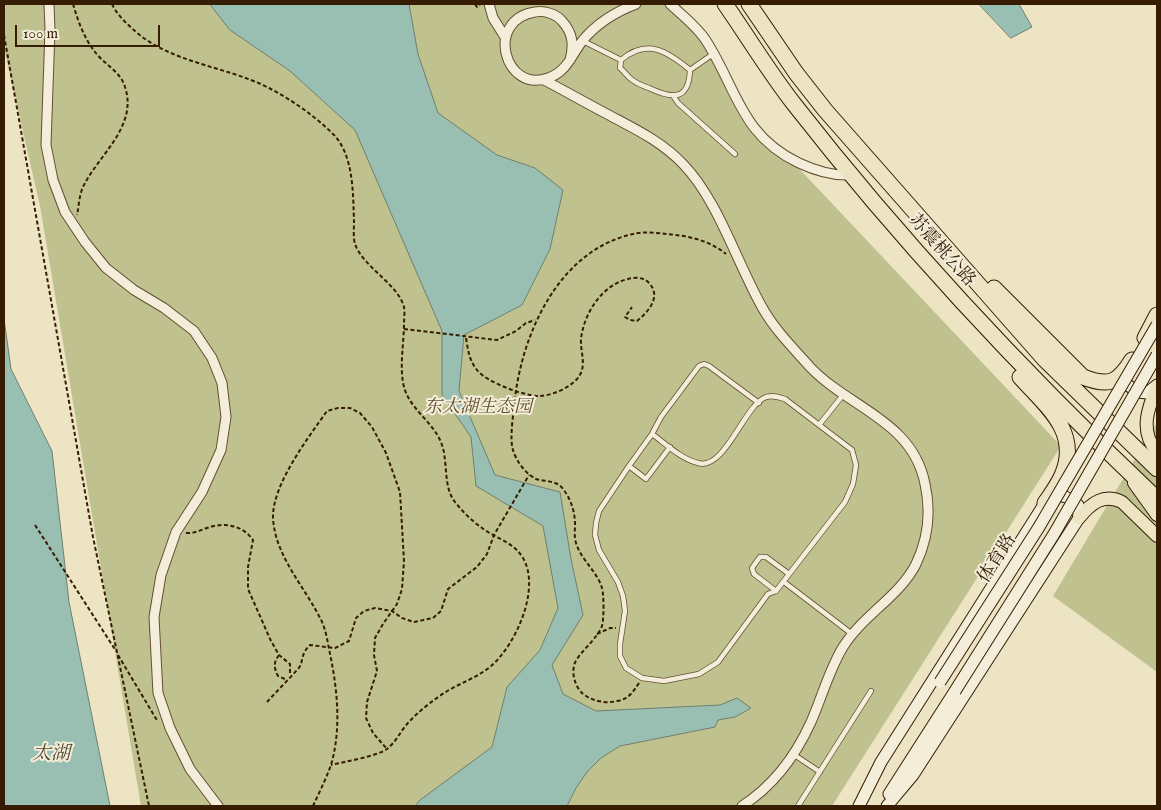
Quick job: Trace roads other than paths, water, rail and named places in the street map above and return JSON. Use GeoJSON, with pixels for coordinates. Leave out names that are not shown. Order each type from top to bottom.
{"type":"FeatureCollection","features":[{"type":"Feature","properties":{"kind":"highway","name":"苏震桃公路"},"geometry":{"type":"LineString","coordinates":[[725,4],[781,87],[851,175],[918,253],[1022,365],[1157,499]]}},
{"type":"Feature","properties":{"kind":"highway","name":"苏震桃公路"},"geometry":{"type":"LineString","coordinates":[[749,4],[809,91],[908,204],[1045,360],[1157,469]]}},
{"type":"Feature","properties":{"kind":"highway"},"geometry":{"type":"LineString","coordinates":[[908,204],[1083,377],[1094,382],[1105,383],[1115,381],[1124,374],[1157,315]]}},
{"type":"Feature","properties":{"kind":"highway"},"geometry":{"type":"LineString","coordinates":[[918,253],[949,298],[1058,418],[1064,430],[1067,451],[1065,467],[1045,503]]}},
{"type":"Feature","properties":{"kind":"main road","name":"体育路"},"geometry":{"type":"LineString","coordinates":[[860,806],[1039,527],[1157,326]]}},
{"type":"Feature","properties":{"kind":"main road","name":"体育路"},"geometry":{"type":"LineString","coordinates":[[882,806],[1054,534],[1157,355]]}},
{"type":"Feature","properties":{"kind":"main road"},"geometry":{"type":"LineString","coordinates":[[1124,374],[1126,384],[1138,392],[1147,393],[1157,385]]}},
{"type":"Feature","properties":{"kind":"main road"},"geometry":{"type":"LineString","coordinates":[[1157,385],[1151,400],[1147,428],[1147,436],[1157,452]]}},
{"type":"Feature","properties":{"kind":"main road"},"geometry":{"type":"LineString","coordinates":[[1125,437],[1157,461]]}},
{"type":"Feature","properties":{"kind":"main road"},"geometry":{"type":"LineString","coordinates":[[1116,459],[1157,515]]}},
{"type":"Feature","properties":{"kind":"main road"},"geometry":{"type":"LineString","coordinates":[[860,806],[881,762],[1045,503],[1052,498],[1060,496],[1069,497],[1078,505],[1079,518]]}},
{"type":"Feature","properties":{"kind":"main road"},"geometry":{"type":"LineString","coordinates":[[887,806],[913,775],[1079,518],[1094,502],[1108,498],[1122,502],[1157,536]]}},
{"type":"Feature","properties":{"kind":"street"},"geometry":{"type":"LineString","coordinates":[[49,4],[50,30],[46,145],[53,180],[65,212],[85,242],[106,268],[134,290],[164,308],[194,331],[212,358],[222,383],[226,418],[221,450],[202,492],[176,532],[161,575],[154,617],[158,693],[170,728],[190,769],[218,806]]}},
{"type":"Feature","properties":{"kind":"street"},"geometry":{"type":"LineString","coordinates":[[488,4],[493,18],[505,37]]}},
{"type":"Feature","properties":{"kind":"street"},"geometry":{"type":"LineString","coordinates":[[537,4],[528,13],[518,18],[510,27],[505,37],[504,49],[513,69],[522,76],[533,80],[544,80],[638,129],[664,146],[685,165],[702,187],[763,309],[812,369],[842,395],[889,424],[905,442],[919,464],[925,482],[928,505],[927,527],[923,547],[915,566],[900,586],[858,626],[843,647],[830,672],[811,722],[786,767],[750,801],[742,806]]}},
{"type":"Feature","properties":{"kind":"street"},"geometry":{"type":"LineString","coordinates":[[544,80],[559,72],[598,24],[617,11],[636,4]]}},
{"type":"Feature","properties":{"kind":"street"},"geometry":{"type":"LineString","coordinates":[[669,4],[704,38],[745,116],[762,138],[787,157],[814,170],[838,175],[851,175]]}},
{"type":"Feature","properties":{"kind":"street"},"geometry":{"type":"LineString","coordinates":[[528,13],[544,12],[560,18],[568,27],[572,37],[573,49],[570,60]]}},
{"type":"Feature","properties":{"kind":"lane"},"geometry":{"type":"LineString","coordinates":[[583,41],[621,60]]}},
{"type":"Feature","properties":{"kind":"lane"},"geometry":{"type":"LineString","coordinates":[[642,48],[656,48],[690,70],[690,83],[683,92],[674,96],[657,92],[632,80],[620,68],[621,60],[631,52],[642,48]]}},
{"type":"Feature","properties":{"kind":"lane"},"geometry":{"type":"LineString","coordinates":[[690,70],[713,54]]}},
{"type":"Feature","properties":{"kind":"lane"},"geometry":{"type":"LineString","coordinates":[[674,96],[678,103],[735,154]]}},
{"type":"Feature","properties":{"kind":"lane"},"geometry":{"type":"LineString","coordinates":[[652,434],[688,459],[699,464],[710,462],[719,454],[764,397],[774,396],[785,399],[852,450],[856,465],[853,484],[845,502],[784,582],[776,591],[768,594],[718,662],[699,674],[664,681],[642,678],[626,668],[620,656],[625,611],[618,582],[599,550],[595,535],[599,511],[652,434],[661,417],[699,366],[704,364],[759,403]]}},
{"type":"Feature","properties":{"kind":"lane"},"geometry":{"type":"LineString","coordinates":[[819,425],[842,395]]}},
{"type":"Feature","properties":{"kind":"lane"},"geometry":{"type":"LineString","coordinates":[[629,466],[646,479],[670,447]]}},
{"type":"Feature","properties":{"kind":"lane"},"geometry":{"type":"LineString","coordinates":[[776,591],[754,574],[752,568],[760,557],[766,557],[789,574]]}},
{"type":"Feature","properties":{"kind":"lane"},"geometry":{"type":"LineString","coordinates":[[784,582],[852,634]]}},
{"type":"Feature","properties":{"kind":"lane"},"geometry":{"type":"LineString","coordinates":[[798,806],[871,691]]}},
{"type":"Feature","properties":{"kind":"lane"},"geometry":{"type":"LineString","coordinates":[[794,754],[820,772]]}},
{"type":"Feature","properties":{"kind":"water"},"geometry":{"type":"Polygon","coordinates":[[[210,4],[409,4],[418,54],[438,113],[497,155],[535,168],[563,190],[550,249],[522,305],[464,335],[459,391],[495,475],[560,492],[571,559],[583,615],[552,665],[563,694],[596,711],[720,705],[737,698],[751,708],[735,717],[718,720],[715,727],[620,746],[601,758],[587,772],[567,806],[415,806],[420,800],[492,747],[507,687],[540,650],[558,608],[543,526],[476,486],[471,437],[442,395],[442,331],[355,130],[290,71],[230,30],[210,4]]]}},
{"type":"Feature","properties":{"kind":"water"},"geometry":{"type":"Polygon","coordinates":[[[979,4],[1019,4],[1032,27],[1011,38],[979,4]]]}},
{"type":"Feature","properties":{"kind":"water","name":"太湖"},"geometry":{"type":"Polygon","coordinates":[[[4,319],[11,369],[52,451],[69,602],[110,806],[4,806],[4,319]]]}},
{"type":"Feature","properties":{"kind":"park label","name":"东太湖生态园"},"geometry":{"type":"Point","coordinates":[478,408]}}]}
